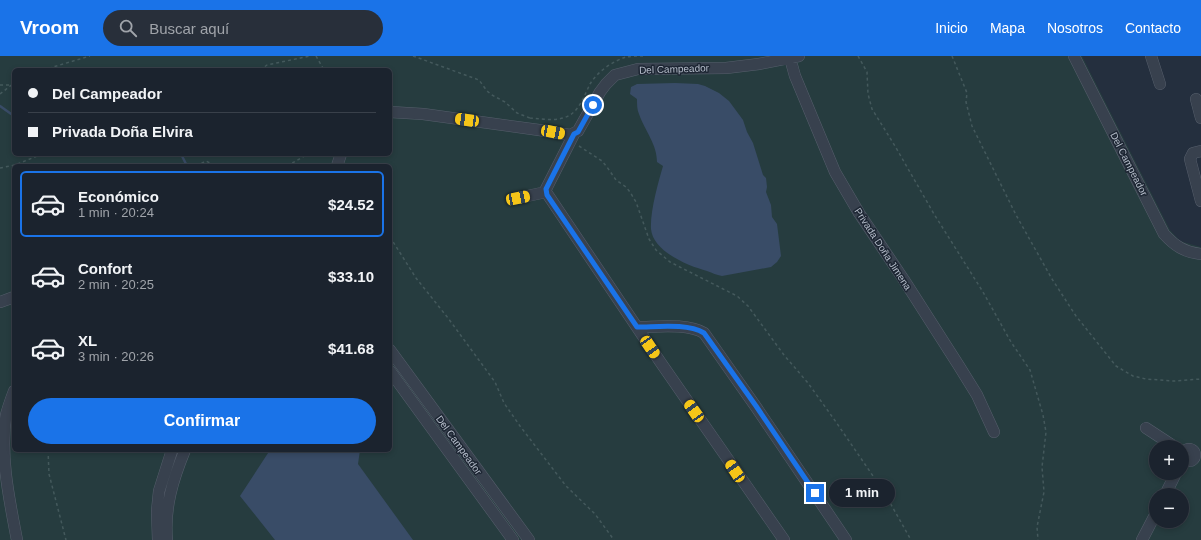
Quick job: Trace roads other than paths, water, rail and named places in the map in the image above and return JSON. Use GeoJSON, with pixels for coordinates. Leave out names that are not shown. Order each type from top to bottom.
{"type":"FeatureCollection","features":[{"type":"Feature","properties":{"kind":"street","name":"Del Campeador"},"geometry":{"type":"LineString","coordinates":[[1074,56],[1164,234],[1175,245],[1192,253],[1201,254]]}},
{"type":"Feature","properties":{"kind":"street"},"geometry":{"type":"LineString","coordinates":[[1151,56],[1160,84]]}},
{"type":"Feature","properties":{"kind":"street","name":"Del Campeador"},"geometry":{"type":"LineString","coordinates":[[546,192],[546,189],[572,138],[578,132],[606,84],[615,75],[638,69],[732,67],[760,64],[794,57]]}},
{"type":"Feature","properties":{"kind":"street","name":"Privada Doña Jimena"},"geometry":{"type":"LineString","coordinates":[[794,57],[795,76],[835,172],[856,208],[959,366],[983,407],[994,432]]}},
{"type":"Feature","properties":{"kind":"street"},"geometry":{"type":"LineString","coordinates":[[1196,99],[1201,118]]}},
{"type":"Feature","properties":{"kind":"street"},"geometry":{"type":"LineString","coordinates":[[392,112],[423,114],[539,130],[566,135],[572,138]]}},
{"type":"Feature","properties":{"kind":"street"},"geometry":{"type":"LineString","coordinates":[[1201,151],[1193,154],[1190,159],[1201,201]]}},
{"type":"Feature","properties":{"kind":"street"},"geometry":{"type":"LineString","coordinates":[[518,198],[546,192],[735,471],[784,540]]}},
{"type":"Feature","properties":{"kind":"street"},"geometry":{"type":"LineString","coordinates":[[0,302],[12,298]]}},
{"type":"Feature","properties":{"kind":"street"},"geometry":{"type":"LineString","coordinates":[[637,327],[685,327],[697,329],[704,333],[756,406],[846,540]]}},
{"type":"Feature","properties":{"kind":"street","name":"Del Campeador"},"geometry":{"type":"LineString","coordinates":[[392,353],[529,540]]}},
{"type":"Feature","properties":{"kind":"street","name":"Del Campeador"},"geometry":{"type":"LineString","coordinates":[[392,374],[513,540]]}},
{"type":"Feature","properties":{"kind":"street"},"geometry":{"type":"LineString","coordinates":[[409,397],[419,390]]}},
{"type":"Feature","properties":{"kind":"street"},"geometry":{"type":"LineString","coordinates":[[12,397],[6,414],[3,452],[6,487],[17,540]]}},
{"type":"Feature","properties":{"kind":"street"},"geometry":{"type":"LineString","coordinates":[[1146,428],[1162,440]]}},
{"type":"Feature","properties":{"kind":"street"},"geometry":{"type":"LineString","coordinates":[[1189,458],[1193,459],[1198,451]]}},
{"type":"Feature","properties":{"kind":"street"},"geometry":{"type":"LineString","coordinates":[[158,540],[157,511],[159,491],[171,452]]}},
{"type":"Feature","properties":{"kind":"street"},"geometry":{"type":"LineString","coordinates":[[168,540],[167,510],[174,474],[184,452]]}},
{"type":"Feature","properties":{"kind":"street"},"geometry":{"type":"LineString","coordinates":[[487,504],[498,498]]}},
{"type":"Feature","properties":{"kind":"street"},"geometry":{"type":"LineString","coordinates":[[1142,540],[1149,526]]}},
{"type":"Feature","properties":{"kind":"water"},"geometry":{"type":"Polygon","coordinates":[[[637,84],[698,84],[719,93],[729,101],[743,120],[753,143],[763,175],[766,178],[766,192],[771,205],[772,217],[777,224],[781,256],[771,267],[720,276],[691,266],[673,257],[658,245],[653,237],[651,222],[653,206],[663,166],[657,162],[653,143],[638,112],[637,99],[630,94],[631,87],[637,84]]]}},
{"type":"Feature","properties":{"kind":"water"},"geometry":{"type":"Polygon","coordinates":[[[269,452],[360,452],[358,464],[413,540],[275,540],[240,496],[269,452]]]}},
{"type":"Feature","properties":{"kind":"waterway"},"geometry":{"type":"LineString","coordinates":[[0,106],[12,115]]}},
{"type":"Feature","properties":{"kind":"waterway"},"geometry":{"type":"LineString","coordinates":[[182,156],[186,164]]}}]}
